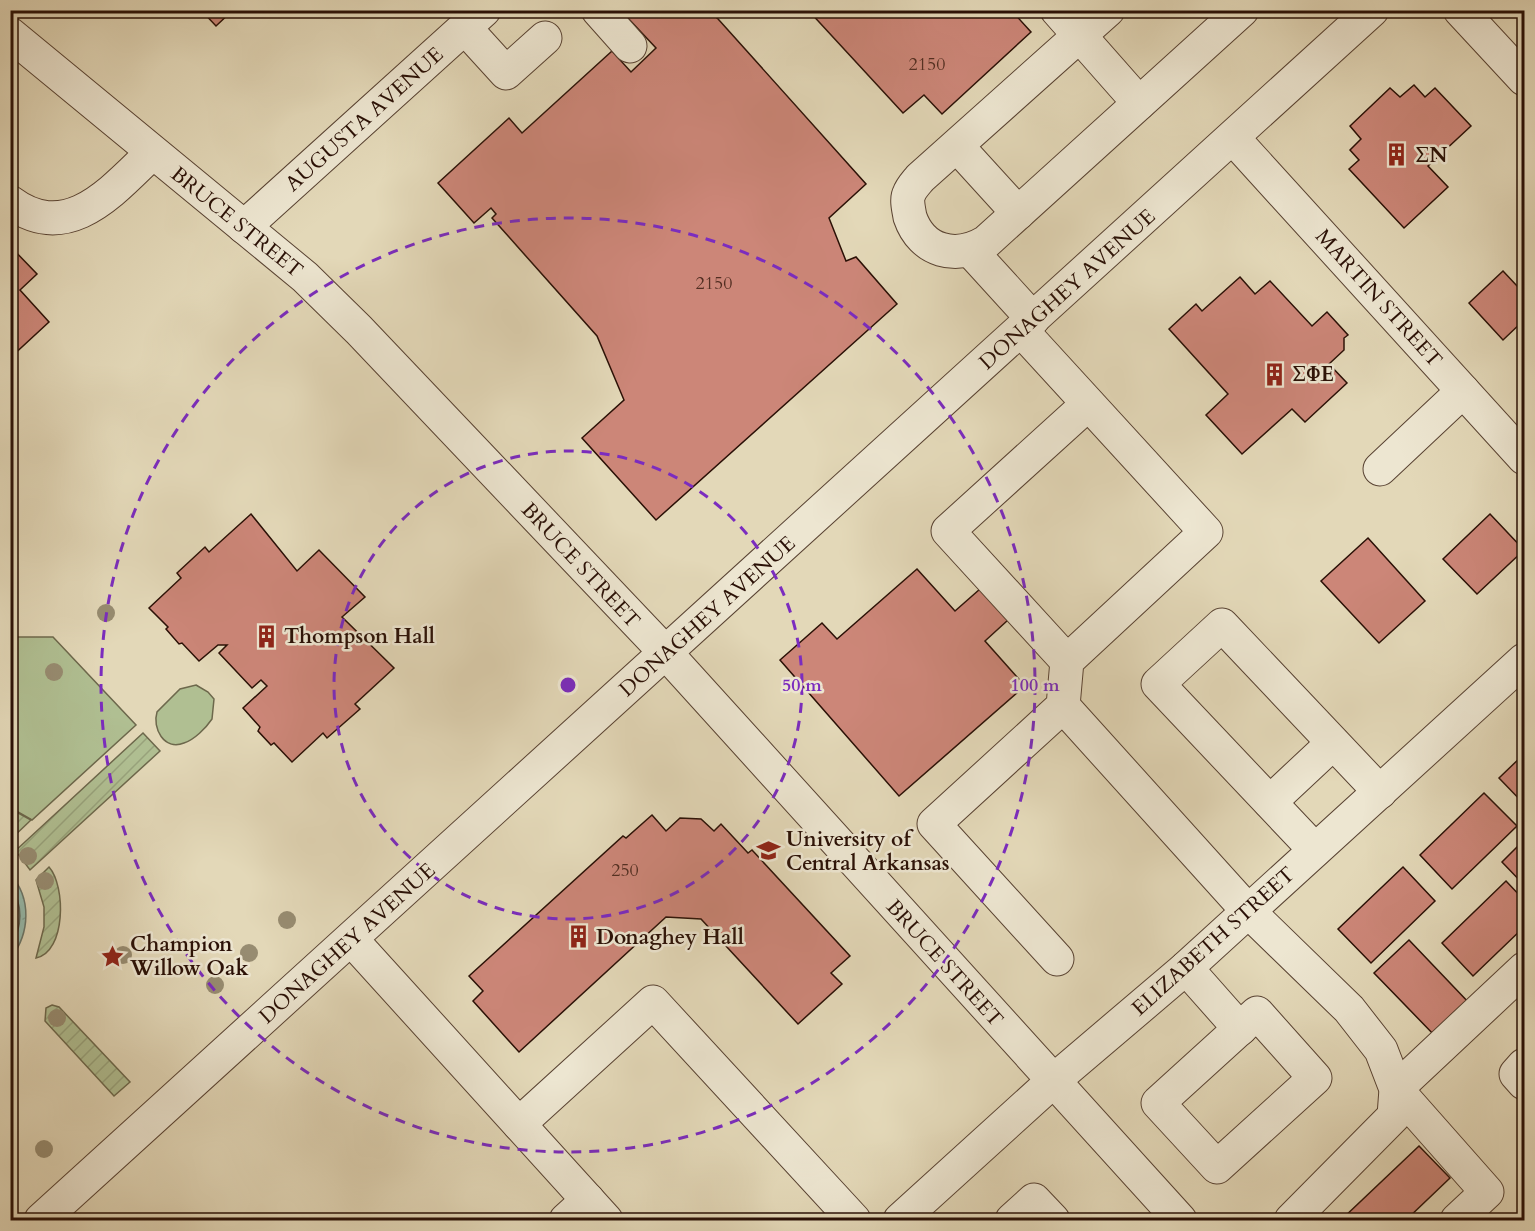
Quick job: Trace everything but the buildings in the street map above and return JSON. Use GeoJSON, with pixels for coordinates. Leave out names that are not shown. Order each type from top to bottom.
{"type":"FeatureCollection","features":[{"type":"Feature","properties":{"kind":"street"},"geometry":{"type":"LineString","coordinates":[[598,10],[630,46]]}},
{"type":"Feature","properties":{"kind":"street"},"geometry":{"type":"LineString","coordinates":[[1057,10],[1139,103]]}},
{"type":"Feature","properties":{"kind":"street"},"geometry":{"type":"LineString","coordinates":[[1108,10],[914,187],[908,196],[909,215],[918,236],[936,248],[959,253],[971,251],[986,242],[1242,10]]}},
{"type":"Feature","properties":{"kind":"street","name":"DONAGHEY AVENUE"},"geometry":{"type":"LineString","coordinates":[[41,1221],[1372,10]]}},
{"type":"Feature","properties":{"kind":"street"},"geometry":{"type":"LineString","coordinates":[[1460,10],[1524,79]]}},
{"type":"Feature","properties":{"kind":"street"},"geometry":{"type":"LineString","coordinates":[[474,19],[506,73],[545,38]]}},
{"type":"Feature","properties":{"kind":"street","name":"AUGUSTA AVENUE"},"geometry":{"type":"LineString","coordinates":[[244,227],[474,19]]}},
{"type":"Feature","properties":{"kind":"street","name":"BRUCE STREET"},"geometry":{"type":"LineString","coordinates":[[10,34],[305,277],[359,330],[666,653],[1180,1221]]}},
{"type":"Feature","properties":{"kind":"street","name":"MARTIN STREET"},"geometry":{"type":"LineString","coordinates":[[1233,138],[1524,458]]}},
{"type":"Feature","properties":{"kind":"street"},"geometry":{"type":"LineString","coordinates":[[957,146],[1018,213]]}},
{"type":"Feature","properties":{"kind":"street"},"geometry":{"type":"LineString","coordinates":[[10,202],[41,218],[80,214],[100,202],[152,153]]}},
{"type":"Feature","properties":{"kind":"street"},"geometry":{"type":"LineString","coordinates":[[971,251],[1088,404],[1206,532],[1067,661],[1062,706],[934,824],[1057,959]]}},
{"type":"Feature","properties":{"kind":"street"},"geometry":{"type":"LineString","coordinates":[[1380,469],[1463,391]]}},
{"type":"Feature","properties":{"kind":"street"},"geometry":{"type":"LineString","coordinates":[[1067,661],[948,531],[1088,404]]}},
{"type":"Feature","properties":{"kind":"street"},"geometry":{"type":"LineString","coordinates":[[1315,850],[1158,684],[1222,625],[1380,792]]}},
{"type":"Feature","properties":{"kind":"street","name":"ELIZABETH STREET"},"geometry":{"type":"LineString","coordinates":[[900,1221],[1052,1082],[1186,968],[1524,660]]}},
{"type":"Feature","properties":{"kind":"street"},"geometry":{"type":"LineString","coordinates":[[1062,706],[1248,911],[1349,1009],[1381,1050],[1395,1089],[1394,1116],[1291,1221]]}},
{"type":"Feature","properties":{"kind":"street"},"geometry":{"type":"LineString","coordinates":[[1270,802],[1333,742]]}},
{"type":"Feature","properties":{"kind":"street"},"geometry":{"type":"LineString","coordinates":[[351,939],[519,1124],[587,1214]]}},
{"type":"Feature","properties":{"kind":"street"},"geometry":{"type":"LineString","coordinates":[[1186,968],[1240,1029]]}},
{"type":"Feature","properties":{"kind":"street"},"geometry":{"type":"LineString","coordinates":[[1395,1089],[1524,969]]}},
{"type":"Feature","properties":{"kind":"street"},"geometry":{"type":"LineString","coordinates":[[519,1124],[653,1002],[838,1215]]}},
{"type":"Feature","properties":{"kind":"street"},"geometry":{"type":"LineString","coordinates":[[1257,1013],[1315,1078],[1217,1167],[1158,1103],[1240,1029],[1257,1013]]}},
{"type":"Feature","properties":{"kind":"street"},"geometry":{"type":"LineString","coordinates":[[1524,1065],[1516,1074],[1524,1083]]}},
{"type":"Feature","properties":{"kind":"street"},"geometry":{"type":"LineString","coordinates":[[1395,1089],[1487,1192],[1457,1221]]}},
{"type":"Feature","properties":{"kind":"street"},"geometry":{"type":"LineString","coordinates":[[1012,1221],[1034,1200],[1053,1221]]}},
{"type":"Feature","properties":{"kind":"shaded area"},"geometry":{"type":"Polygon","coordinates":[[[10,637],[53,637],[136,725],[32,820],[11,808],[10,637]]]}},
{"type":"Feature","properties":{"kind":"shaded area"},"geometry":{"type":"Polygon","coordinates":[[[196,685],[208,692],[214,699],[212,719],[192,739],[177,745],[171,744],[165,741],[158,731],[157,712],[180,689],[196,685]]]}},
{"type":"Feature","properties":{"kind":"shaded area"},"geometry":{"type":"Polygon","coordinates":[[[143,733],[160,751],[30,870],[14,852],[143,733]]]}},
{"type":"Feature","properties":{"kind":"shaded area"},"geometry":{"type":"Polygon","coordinates":[[[11,809],[31,820],[11,839],[11,809]]]}},
{"type":"Feature","properties":{"kind":"shaded area"},"geometry":{"type":"Polygon","coordinates":[[[49,867],[55,876],[58,888],[60,917],[58,932],[46,953],[36,958],[44,927],[44,907],[36,880],[49,867]]]}},
{"type":"Feature","properties":{"kind":"shaded area"},"geometry":{"type":"Polygon","coordinates":[[[52,1005],[59,1007],[130,1082],[114,1096],[45,1021],[46,1008],[52,1005]]]}},
{"type":"Feature","properties":{"kind":"water"},"geometry":{"type":"Polygon","coordinates":[[[10,874],[22,894],[26,916],[22,938],[11,958],[10,874]]]}},
{"type":"Feature","properties":{"kind":"place","name":"ΣΝ"},"geometry":{"type":"Point","coordinates":[1397,155]}},
{"type":"Feature","properties":{"kind":"place","name":"ΣΦΕ"},"geometry":{"type":"Point","coordinates":[1274,374]}},
{"type":"Feature","properties":{"kind":"place","name":"Thompson Hall"},"geometry":{"type":"Point","coordinates":[266,636]}},
{"type":"Feature","properties":{"kind":"place","name":"University of Central Arkansas"},"geometry":{"type":"Point","coordinates":[768,851]}},
{"type":"Feature","properties":{"kind":"place","name":"Donaghey Hall"},"geometry":{"type":"Point","coordinates":[578,937]}},
{"type":"Feature","properties":{"kind":"place","name":"Champion Willow Oak"},"geometry":{"type":"Point","coordinates":[112,956]}}]}
